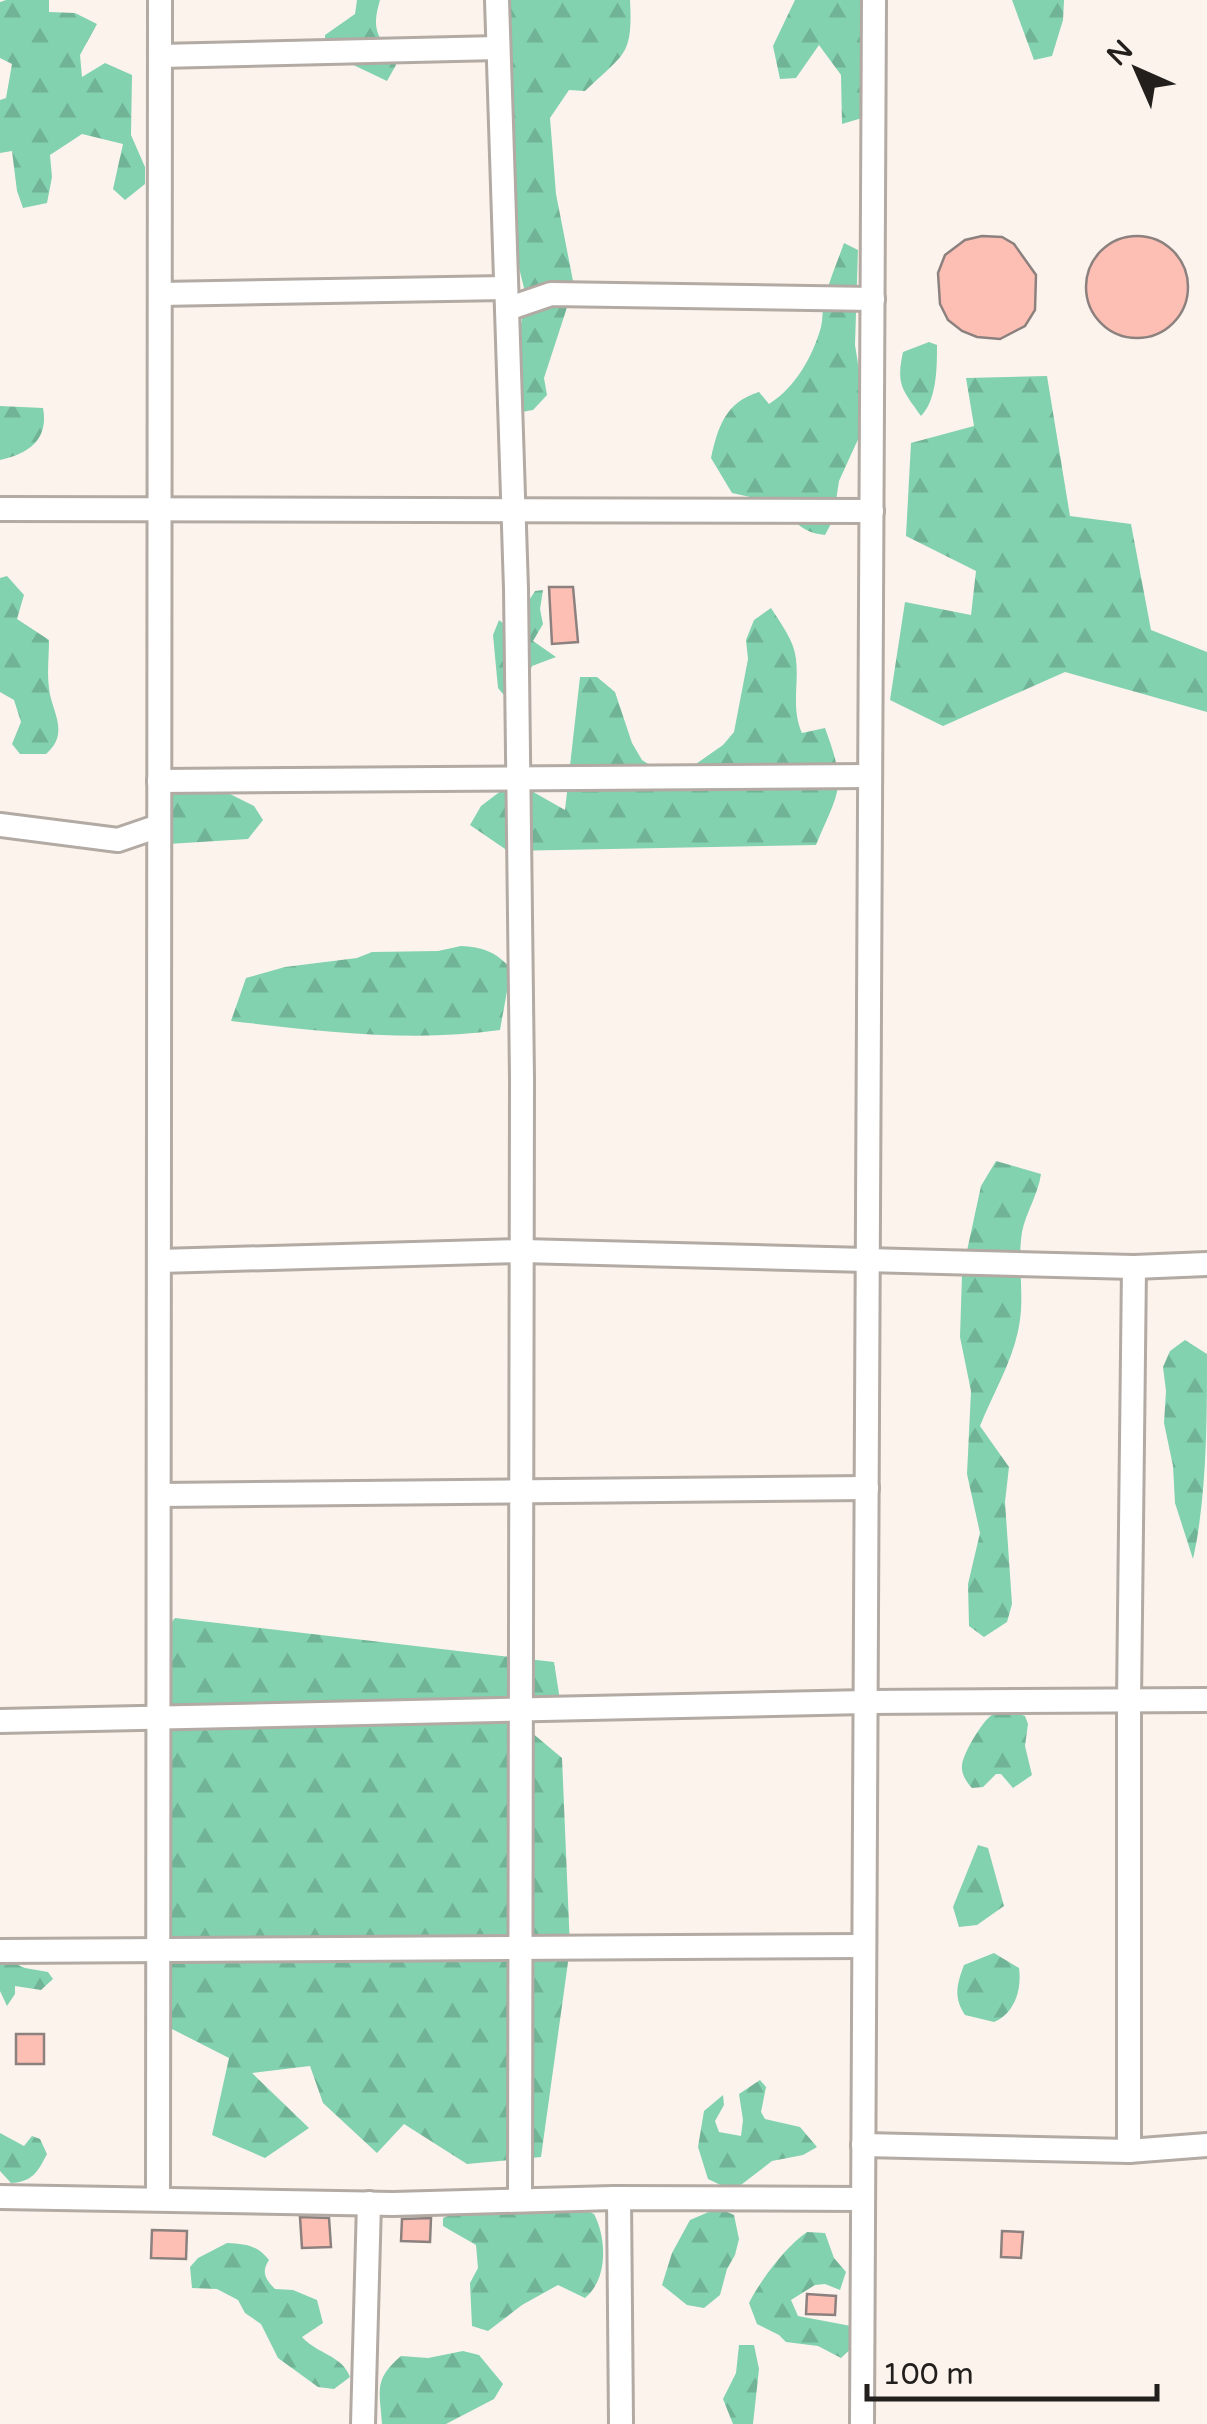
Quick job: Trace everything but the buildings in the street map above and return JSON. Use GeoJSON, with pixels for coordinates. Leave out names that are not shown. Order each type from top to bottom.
{"type":"FeatureCollection","features":[{"type":"Feature","properties":{"kind":"street"},"geometry":{"type":"LineString","coordinates":[[158,2199],[160,0]]}},
{"type":"Feature","properties":{"kind":"street"},"geometry":{"type":"LineString","coordinates":[[497,0],[518,778],[522,1251],[520,2200]]}},
{"type":"Feature","properties":{"kind":"street"},"geometry":{"type":"LineString","coordinates":[[862,2424],[874,0]]}},
{"type":"Feature","properties":{"kind":"street"},"geometry":{"type":"LineString","coordinates":[[160,56],[498,48]]}},
{"type":"Feature","properties":{"kind":"street"},"geometry":{"type":"LineString","coordinates":[[160,294],[506,299],[551,294],[873,300]]}},
{"type":"Feature","properties":{"kind":"street"},"geometry":{"type":"LineString","coordinates":[[0,509],[872,511]]}},
{"type":"Feature","properties":{"kind":"street"},"geometry":{"type":"LineString","coordinates":[[159,781],[870,776]]}},
{"type":"Feature","properties":{"kind":"street"},"geometry":{"type":"LineString","coordinates":[[0,824],[118,840],[159,826]]}},
{"type":"Feature","properties":{"kind":"street"},"geometry":{"type":"LineString","coordinates":[[159,1261],[522,1251],[1134,1266],[1207,1264]]}},
{"type":"Feature","properties":{"kind":"street"},"geometry":{"type":"LineString","coordinates":[[1129,2150],[1134,1266]]}},
{"type":"Feature","properties":{"kind":"street"},"geometry":{"type":"LineString","coordinates":[[159,1495],[867,1488]]}},
{"type":"Feature","properties":{"kind":"street"},"geometry":{"type":"LineString","coordinates":[[0,1721],[866,1702],[1207,1700]]}},
{"type":"Feature","properties":{"kind":"street"},"geometry":{"type":"LineString","coordinates":[[0,1950],[864,1946]]}},
{"type":"Feature","properties":{"kind":"street"},"geometry":{"type":"LineString","coordinates":[[863,2145],[1129,2150],[1207,2145]]}},
{"type":"Feature","properties":{"kind":"street"},"geometry":{"type":"LineString","coordinates":[[0,2197],[369,2202],[863,2199]]}},
{"type":"Feature","properties":{"kind":"street"},"geometry":{"type":"LineString","coordinates":[[620,2198],[622,2424]]}},
{"type":"Feature","properties":{"kind":"street"},"geometry":{"type":"LineString","coordinates":[[363,2424],[369,2202]]}},
{"type":"Feature","properties":{"kind":"green space"},"geometry":{"type":"Polygon","coordinates":[[[49,0],[49,12],[75,13],[97,24],[80,55],[82,77],[105,63],[132,75],[131,135],[145,167],[145,184],[125,200],[113,189],[123,144],[82,134],[50,155],[52,177],[47,203],[23,208],[12,151],[0,153],[0,100],[6,98],[12,64],[0,58],[0,2],[49,0]]]}},
{"type":"Feature","properties":{"kind":"green space"},"geometry":{"type":"Polygon","coordinates":[[[357,0],[380,0],[376,28],[396,65],[387,81],[345,61],[325,44],[325,35],[355,14],[357,0]]]}},
{"type":"Feature","properties":{"kind":"green space"},"geometry":{"type":"Polygon","coordinates":[[[501,0],[630,0],[630,33],[623,53],[585,91],[569,90],[550,118],[556,194],[574,286],[544,378],[547,395],[533,410],[516,413],[513,369],[526,296],[505,212],[501,0]]]}},
{"type":"Feature","properties":{"kind":"green space"},"geometry":{"type":"Polygon","coordinates":[[[795,0],[868,0],[862,118],[842,124],[841,75],[819,45],[796,78],[780,79],[773,46],[795,0]]]}},
{"type":"Feature","properties":{"kind":"green space"},"geometry":{"type":"Polygon","coordinates":[[[1012,0],[1064,0],[1063,20],[1052,56],[1034,60],[1012,0]]]}},
{"type":"Feature","properties":{"kind":"green space"},"geometry":{"type":"Polygon","coordinates":[[[844,243],[858,250],[855,345],[860,376],[860,435],[839,481],[833,520],[825,535],[804,528],[772,505],[732,493],[711,458],[731,409],[759,392],[769,404],[802,370],[818,338],[823,306],[844,243]]]}},
{"type":"Feature","properties":{"kind":"green space"},"geometry":{"type":"Polygon","coordinates":[[[929,342],[937,345],[936,373],[930,401],[921,416],[902,386],[900,372],[903,352],[929,342]]]}},
{"type":"Feature","properties":{"kind":"green space"},"geometry":{"type":"Polygon","coordinates":[[[1047,376],[1070,516],[1131,524],[1151,630],[1207,652],[1207,712],[1065,672],[943,726],[890,700],[905,602],[971,615],[976,571],[906,536],[911,443],[974,426],[966,378],[1047,376]]]}},
{"type":"Feature","properties":{"kind":"green space"},"geometry":{"type":"Polygon","coordinates":[[[0,406],[43,408],[44,419],[34,444],[0,460],[0,406]]]}},
{"type":"Feature","properties":{"kind":"green space"},"geometry":{"type":"Polygon","coordinates":[[[7,576],[24,595],[17,619],[49,640],[49,688],[58,730],[46,754],[20,754],[12,744],[21,722],[14,700],[0,692],[0,578],[7,576]]]}},
{"type":"Feature","properties":{"kind":"green space"},"geometry":{"type":"Polygon","coordinates":[[[543,590],[543,624],[533,641],[556,657],[532,666],[521,699],[503,694],[498,688],[493,635],[499,620],[504,624],[519,616],[535,591],[543,590]]]}},
{"type":"Feature","properties":{"kind":"green space"},"geometry":{"type":"Polygon","coordinates":[[[771,608],[795,652],[797,715],[802,733],[825,728],[836,764],[838,788],[816,845],[508,851],[470,825],[481,806],[514,781],[565,810],[580,677],[597,677],[615,692],[632,743],[642,760],[673,780],[723,745],[734,732],[748,659],[746,640],[754,620],[771,608]]]}},
{"type":"Feature","properties":{"kind":"green space"},"geometry":{"type":"Polygon","coordinates":[[[208,783],[254,806],[263,820],[248,839],[152,845],[152,787],[208,783]]]}},
{"type":"Feature","properties":{"kind":"green space"},"geometry":{"type":"Polygon","coordinates":[[[461,946],[489,952],[511,969],[500,1030],[399,1036],[231,1021],[246,978],[372,952],[438,951],[461,946]]]}},
{"type":"Feature","properties":{"kind":"green space"},"geometry":{"type":"Polygon","coordinates":[[[996,1161],[1041,1174],[1022,1232],[1016,1339],[980,1426],[1009,1467],[1005,1502],[1012,1604],[1007,1622],[984,1637],[969,1626],[968,1584],[980,1533],[967,1474],[971,1391],[960,1337],[962,1274],[981,1186],[996,1161]]]}},
{"type":"Feature","properties":{"kind":"green space"},"geometry":{"type":"Polygon","coordinates":[[[1185,1340],[1207,1354],[1204,1484],[1193,1559],[1175,1503],[1173,1466],[1164,1423],[1163,1367],[1170,1351],[1185,1340]]]}},
{"type":"Feature","properties":{"kind":"green space"},"geometry":{"type":"Polygon","coordinates":[[[175,1618],[554,1662],[560,1700],[534,1712],[531,1732],[562,1758],[570,1948],[541,2157],[467,2164],[404,2124],[377,2153],[323,2103],[310,2066],[252,2073],[309,2128],[265,2158],[212,2135],[229,2058],[172,2029],[148,1651],[175,1618]]]}},
{"type":"Feature","properties":{"kind":"green space"},"geometry":{"type":"Polygon","coordinates":[[[1008,1710],[1025,1716],[1028,1724],[1025,1746],[1032,1775],[1013,1788],[1001,1774],[996,1774],[983,1787],[972,1788],[962,1772],[965,1754],[988,1718],[1008,1710]]]}},
{"type":"Feature","properties":{"kind":"green space"},"geometry":{"type":"Polygon","coordinates":[[[978,1845],[988,1848],[1004,1906],[977,1925],[959,1927],[953,1907],[978,1845]]]}},
{"type":"Feature","properties":{"kind":"green space"},"geometry":{"type":"Polygon","coordinates":[[[994,1953],[1019,1968],[1020,1976],[1012,2006],[994,2022],[965,2015],[957,1990],[964,1965],[994,1953]]]}},
{"type":"Feature","properties":{"kind":"green space"},"geometry":{"type":"Polygon","coordinates":[[[0,1957],[25,1968],[48,1972],[53,1979],[41,1990],[15,1986],[7,2006],[0,1991],[0,1957]]]}},
{"type":"Feature","properties":{"kind":"green space"},"geometry":{"type":"Polygon","coordinates":[[[760,2080],[766,2087],[761,2112],[765,2119],[800,2127],[817,2147],[803,2155],[772,2161],[733,2191],[708,2179],[698,2147],[704,2111],[723,2095],[724,2105],[715,2121],[719,2132],[741,2136],[739,2094],[760,2080]]]}},
{"type":"Feature","properties":{"kind":"green space"},"geometry":{"type":"Polygon","coordinates":[[[0,2133],[24,2146],[32,2136],[40,2139],[47,2154],[29,2178],[11,2183],[0,2171],[0,2133]]]}},
{"type":"Feature","properties":{"kind":"green space"},"geometry":{"type":"Polygon","coordinates":[[[561,2201],[594,2214],[598,2224],[603,2258],[593,2290],[585,2298],[558,2285],[522,2305],[488,2331],[472,2326],[470,2283],[478,2268],[476,2245],[443,2226],[443,2218],[455,2213],[561,2201]]]}},
{"type":"Feature","properties":{"kind":"green space"},"geometry":{"type":"Polygon","coordinates":[[[718,2208],[734,2215],[739,2239],[735,2255],[720,2295],[704,2308],[687,2305],[662,2285],[672,2253],[690,2220],[718,2208]]]}},
{"type":"Feature","properties":{"kind":"green space"},"geometry":{"type":"Polygon","coordinates":[[[807,2232],[825,2233],[834,2258],[846,2272],[840,2290],[815,2285],[791,2300],[798,2316],[851,2326],[855,2345],[841,2358],[818,2346],[786,2342],[757,2324],[749,2303],[774,2264],[807,2232]]]}},
{"type":"Feature","properties":{"kind":"green space"},"geometry":{"type":"Polygon","coordinates":[[[227,2243],[251,2246],[265,2255],[269,2260],[265,2275],[275,2289],[293,2290],[317,2300],[323,2323],[302,2337],[341,2364],[350,2377],[334,2389],[318,2387],[278,2358],[261,2324],[245,2313],[238,2300],[217,2289],[192,2288],[190,2267],[198,2258],[227,2243]]]}},
{"type":"Feature","properties":{"kind":"green space"},"geometry":{"type":"Polygon","coordinates":[[[739,2345],[754,2345],[759,2369],[753,2424],[733,2424],[723,2399],[736,2373],[739,2345]]]}},
{"type":"Feature","properties":{"kind":"green space"},"geometry":{"type":"Polygon","coordinates":[[[463,2351],[479,2355],[503,2384],[494,2399],[446,2424],[382,2424],[382,2379],[392,2364],[401,2356],[428,2358],[463,2351]]]}}]}
